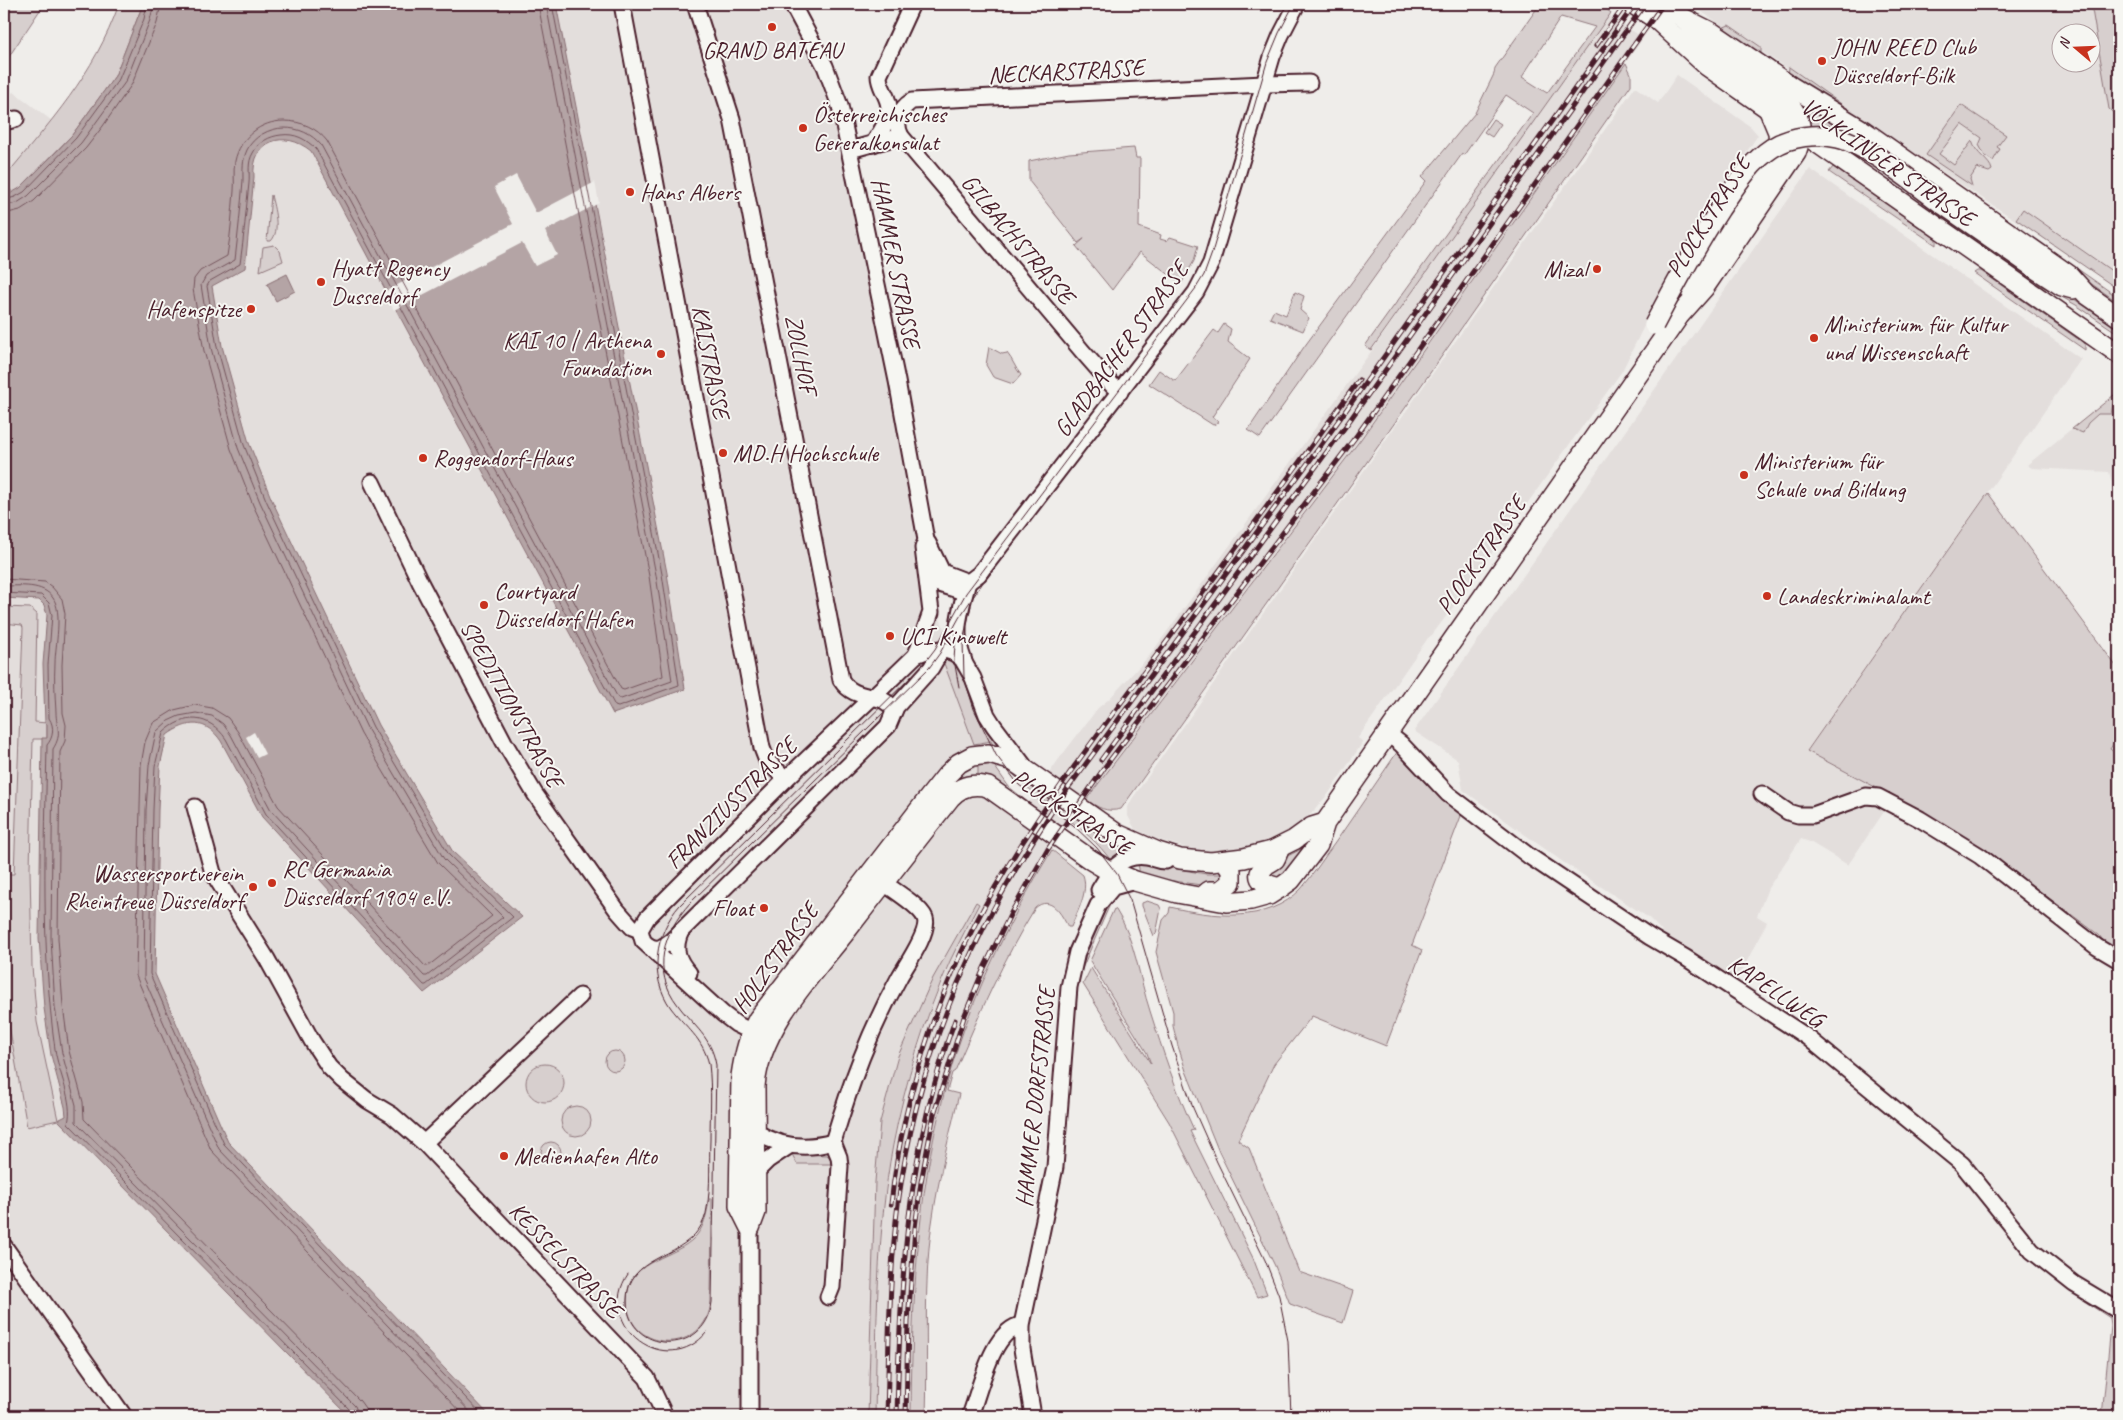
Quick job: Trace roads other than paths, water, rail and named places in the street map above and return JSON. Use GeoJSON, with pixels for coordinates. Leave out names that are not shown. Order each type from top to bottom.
{"type":"FeatureCollection","features":[{"type":"Feature","properties":{"kind":"main road","name":"VÖLKLINGER STRASSE"},"geometry":{"type":"LineString","coordinates":[[1633,4],[1656,19],[1707,66],[2119,354]]}},
{"type":"Feature","properties":{"kind":"main road","name":"VÖLKLINGER STRASSE"},"geometry":{"type":"LineString","coordinates":[[1661,4],[1683,18],[1713,33],[1792,87],[1864,131],[2069,275],[2086,294],[2119,317]]}},
{"type":"Feature","properties":{"kind":"main road"},"geometry":{"type":"LineString","coordinates":[[1683,18],[1714,51],[1794,109],[1799,119],[1801,131],[1796,153]]}},
{"type":"Feature","properties":{"kind":"main road","name":"PLOCKSTRASSE"},"geometry":{"type":"LineString","coordinates":[[1679,316],[1709,254],[1776,154],[1779,142],[1775,122],[1768,108]]}},
{"type":"Feature","properties":{"kind":"main road"},"geometry":{"type":"LineString","coordinates":[[1629,388],[1636,362],[1683,270],[1747,170],[1760,157],[1784,142],[1811,136],[1825,136],[1854,143],[2062,286],[2086,294]]}},
{"type":"Feature","properties":{"kind":"main road"},"geometry":{"type":"LineString","coordinates":[[1796,153],[1816,143]]}},
{"type":"Feature","properties":{"kind":"main road","name":"PLOCKSTRASSE"},"geometry":{"type":"LineString","coordinates":[[974,785],[992,789],[1091,860],[1136,881],[1161,889],[1226,902],[1251,900],[1269,895],[1291,880],[1318,845],[1325,823],[1387,733],[1679,316],[1704,288],[1796,153]]}},
{"type":"Feature","properties":{"kind":"main road","name":"HOLZSTRASSE"},"geometry":{"type":"LineString","coordinates":[[877,878],[946,776],[959,763],[981,754],[996,755],[1013,761],[1029,772]]}},
{"type":"Feature","properties":{"kind":"main road","name":"PLOCKSTRASSE"},"geometry":{"type":"LineString","coordinates":[[1029,772],[1080,810],[1117,834],[1158,852],[1180,859],[1211,862],[1244,858],[1272,851],[1312,827],[1325,823]]}},
{"type":"Feature","properties":{"kind":"main road","name":"HOLZSTRASSE"},"geometry":{"type":"LineString","coordinates":[[750,1228],[756,1212],[756,1075],[760,1059],[758,1019],[877,878],[954,793],[974,785]]}},
{"type":"Feature","properties":{"kind":"main road","name":"PLOCKSTRASSE"},"geometry":{"type":"LineString","coordinates":[[1280,888],[1266,885],[1261,879],[1261,873],[1264,866],[1274,860],[1281,847]]}},
{"type":"Feature","properties":{"kind":"main road"},"geometry":{"type":"LineString","coordinates":[[1201,898],[1208,890],[1220,891],[1231,882],[1232,870],[1224,861]]}},
{"type":"Feature","properties":{"kind":"main road","name":"HOLZSTRASSE"},"geometry":{"type":"LineString","coordinates":[[750,1228],[738,1206],[741,1076],[743,1059],[760,1035]]}},
{"type":"Feature","properties":{"kind":"street","name":"KAISTRASSE"},"geometry":{"type":"LineString","coordinates":[[622,4],[762,748],[767,762],[786,779]]}},
{"type":"Feature","properties":{"kind":"street","name":"ZOLLHOF"},"geometry":{"type":"LineString","coordinates":[[696,4],[732,119],[839,674],[850,692],[872,698]]}},
{"type":"Feature","properties":{"kind":"street","name":"HAMMER STRASSE"},"geometry":{"type":"LineString","coordinates":[[792,4],[830,76],[840,106],[897,381],[926,540],[931,546],[936,563],[942,572],[968,582]]}},
{"type":"Feature","properties":{"kind":"street"},"geometry":{"type":"LineString","coordinates":[[873,144],[890,110],[879,82],[879,76],[912,4]]}},
{"type":"Feature","properties":{"kind":"street","name":"GLADBACHER STRASSE"},"geometry":{"type":"LineString","coordinates":[[968,582],[984,569],[1204,280],[1211,263],[1264,84],[1281,35],[1298,4]]}},
{"type":"Feature","properties":{"kind":"street"},"geometry":{"type":"LineString","coordinates":[[1264,84],[1309,84]]}},
{"type":"Feature","properties":{"kind":"street","name":"NECKARSTRASSE"},"geometry":{"type":"LineString","coordinates":[[901,136],[898,130],[899,116],[906,105],[912,101],[1264,84]]}},
{"type":"Feature","properties":{"kind":"street"},"geometry":{"type":"LineString","coordinates":[[850,150],[901,136]]}},
{"type":"Feature","properties":{"kind":"street","name":"GILBACHSTRASSE"},"geometry":{"type":"LineString","coordinates":[[901,136],[1083,352],[1120,392]]}},
{"type":"Feature","properties":{"kind":"street","name":"SPEDITIONSTRASSE"},"geometry":{"type":"LineString","coordinates":[[372,482],[479,696],[526,780],[617,910],[632,927],[640,930]]}},
{"type":"Feature","properties":{"kind":"street","name":"HAMMER STRASSE"},"geometry":{"type":"LineString","coordinates":[[926,540],[923,548],[928,573]]}},
{"type":"Feature","properties":{"kind":"street","name":"FRANZIUSSTRASSE"},"geometry":{"type":"LineString","coordinates":[[640,930],[646,918],[786,779],[916,655],[931,612],[928,573]]}},
{"type":"Feature","properties":{"kind":"street"},"geometry":{"type":"LineString","coordinates":[[928,573],[935,582],[952,589],[963,588],[968,582]]}},
{"type":"Feature","properties":{"kind":"street"},"geometry":{"type":"LineString","coordinates":[[965,662],[958,645],[957,625],[968,582]]}},
{"type":"Feature","properties":{"kind":"street"},"geometry":{"type":"LineString","coordinates":[[916,655],[930,650],[942,650],[957,654],[965,662]]}},
{"type":"Feature","properties":{"kind":"street"},"geometry":{"type":"LineString","coordinates":[[649,946],[654,949],[660,948],[671,941],[684,926],[888,726],[901,700],[931,668],[942,650]]}},
{"type":"Feature","properties":{"kind":"street","name":"PLOCKSTRASSE"},"geometry":{"type":"LineString","coordinates":[[965,662],[994,726],[1029,772]]}},
{"type":"Feature","properties":{"kind":"street"},"geometry":{"type":"LineString","coordinates":[[872,698],[887,701],[894,711]]}},
{"type":"Feature","properties":{"kind":"street","name":"KAPELLWEG"},"geometry":{"type":"LineString","coordinates":[[1387,733],[1401,744],[1448,794],[1529,856],[1650,937],[1686,958],[1807,1037],[1962,1164],[2032,1251],[2074,1284],[2119,1311]]}},
{"type":"Feature","properties":{"kind":"street"},"geometry":{"type":"LineString","coordinates":[[1762,794],[1788,812],[1798,815],[1813,815],[1866,796],[1878,797],[1920,819],[1980,856],[2097,947],[2119,960]]}},
{"type":"Feature","properties":{"kind":"street","name":"KESSELSTRASSE"},"geometry":{"type":"LineString","coordinates":[[195,807],[213,873],[267,959],[312,1041],[325,1060],[342,1080],[367,1100],[392,1115],[424,1143],[647,1378],[665,1416]]}},
{"type":"Feature","properties":{"kind":"street"},"geometry":{"type":"LineString","coordinates":[[1110,870],[1122,861],[1132,858],[1146,857],[1161,861],[1180,859]]}},
{"type":"Feature","properties":{"kind":"street"},"geometry":{"type":"LineString","coordinates":[[1091,860],[1100,876],[1099,898]]}},
{"type":"Feature","properties":{"kind":"street","name":"HAMMER DORFSTRASSE"},"geometry":{"type":"LineString","coordinates":[[1033,1416],[1022,1349],[1022,1325],[1056,1167],[1069,987],[1073,963],[1110,870]]}},
{"type":"Feature","properties":{"kind":"street"},"geometry":{"type":"LineString","coordinates":[[828,1297],[832,1287],[840,1176],[840,1157],[833,1142],[858,1063],[887,1000],[920,940],[926,924],[926,919],[918,909],[877,878]]}},
{"type":"Feature","properties":{"kind":"street","name":"HAMMER DORFSTRASSE"},"geometry":{"type":"LineString","coordinates":[[1099,898],[1113,887],[1136,881]]}},
{"type":"Feature","properties":{"kind":"street"},"geometry":{"type":"LineString","coordinates":[[684,926],[678,938],[676,952],[682,966],[691,975],[690,984]]}},
{"type":"Feature","properties":{"kind":"street"},"geometry":{"type":"LineString","coordinates":[[640,930],[640,936],[649,946],[723,1014],[760,1035]]}},
{"type":"Feature","properties":{"kind":"street"},"geometry":{"type":"LineString","coordinates":[[424,1143],[580,996]]}},
{"type":"Feature","properties":{"kind":"street"},"geometry":{"type":"LineString","coordinates":[[756,1132],[777,1143],[789,1146],[820,1146],[833,1142]]}},
{"type":"Feature","properties":{"kind":"street"},"geometry":{"type":"LineString","coordinates":[[757,1171],[768,1160],[789,1146]]}},
{"type":"Feature","properties":{"kind":"street","name":"HOLZSTRASSE"},"geometry":{"type":"LineString","coordinates":[[750,1228],[750,1416]]}},
{"type":"Feature","properties":{"kind":"street"},"geometry":{"type":"LineString","coordinates":[[4,1246],[124,1416]]}},
{"type":"Feature","properties":{"kind":"street"},"geometry":{"type":"LineString","coordinates":[[970,1416],[996,1344],[1013,1326],[1022,1325]]}},
{"type":"Feature","properties":{"kind":"water"},"geometry":{"type":"Polygon","coordinates":[[[143,4],[556,4],[667,573],[685,689],[613,714],[311,151],[301,144],[280,140],[271,142],[264,147],[258,154],[254,164],[245,268],[212,286],[222,346],[249,443],[271,498],[378,725],[453,852],[522,917],[424,993],[262,817],[221,741],[215,734],[203,725],[196,724],[175,730],[167,735],[160,766],[155,974],[228,1142],[490,1416],[349,1416],[58,1120],[66,1116],[51,1055],[44,1008],[39,938],[42,738],[47,738],[43,664],[47,615],[44,605],[39,600],[4,598],[4,197],[20,188],[72,135],[115,76],[143,4]]]}},
{"type":"Feature","properties":{"kind":"water"},"geometry":{"type":"Polygon","coordinates":[[[287,274],[295,291],[276,301],[267,284],[287,274]]]}},
{"type":"Feature","properties":{"kind":"tram line"},"geometry":{"type":"LineString","coordinates":[[990,572],[929,668],[690,903],[667,939],[663,965],[665,979],[670,992],[678,1005],[706,1039],[714,1055],[716,1065],[712,1302],[707,1320],[696,1333],[682,1340],[667,1342],[652,1339],[639,1331],[630,1318],[627,1300],[629,1286],[635,1275],[645,1266],[679,1247],[699,1229],[706,1214],[709,1183],[711,1092],[709,1064],[698,1040],[671,1008],[659,982],[657,969],[658,955],[660,941],[665,928],[671,916],[680,905],[922,666],[935,649],[966,593],[1196,288],[1204,275],[1212,253],[1267,62],[1294,4]]}},
{"type":"Feature","properties":{"kind":"tram line"},"geometry":{"type":"LineString","coordinates":[[971,606],[963,641],[964,677],[974,709],[996,755],[1019,785],[1073,825],[1097,848],[1117,874],[1130,900],[1172,1046],[1193,1108],[1265,1260],[1279,1296],[1288,1341],[1291,1416]]}},
{"type":"Feature","properties":{"kind":"tram line"},"geometry":{"type":"LineString","coordinates":[[956,630],[954,660],[959,687]]}},
{"type":"Feature","properties":{"kind":"tram line"},"geometry":{"type":"LineString","coordinates":[[628,1274],[620,1293],[620,1312],[627,1328],[639,1341],[655,1349],[673,1351],[691,1346],[707,1332]]}},
{"type":"Feature","properties":{"kind":"railway"},"geometry":{"type":"LineString","coordinates":[[1596,46],[1626,4]]}},
{"type":"Feature","properties":{"kind":"railway"},"geometry":{"type":"LineString","coordinates":[[887,1416],[893,1257],[898,1204],[908,1146],[921,1090],[937,1037],[957,985],[1006,885],[1068,788],[1319,448],[1635,4]]}},
{"type":"Feature","properties":{"kind":"railway"},"geometry":{"type":"LineString","coordinates":[[1101,760],[1345,427],[1645,4]]}},
{"type":"Feature","properties":{"kind":"railway"},"geometry":{"type":"LineString","coordinates":[[906,1416],[908,1322],[915,1228],[921,1182],[934,1114],[964,1017],[984,968],[1011,913],[1048,849],[1107,764],[1357,435],[1663,4]]}},
{"type":"Feature","properties":{"kind":"railway"},"geometry":{"type":"LineString","coordinates":[[891,1204],[906,1116],[930,1030],[964,948],[1006,869],[1080,759],[1359,380]]}},
{"type":"Feature","properties":{"kind":"railway"},"geometry":{"type":"LineString","coordinates":[[897,1416],[904,1265],[916,1166],[939,1068],[955,1020]]}},
{"type":"Feature","properties":{"kind":"place","name":"GRAND BATEAU"},"geometry":{"type":"Point","coordinates":[772,27]}},
{"type":"Feature","properties":{"kind":"place","name":"JOHN REED Club Düsseldorf-Bilk"},"geometry":{"type":"Point","coordinates":[1822,61]}},
{"type":"Feature","properties":{"kind":"place","name":"Österreichisches Gereralkonsulat"},"geometry":{"type":"Point","coordinates":[803,128]}},
{"type":"Feature","properties":{"kind":"place","name":"Hans Albers"},"geometry":{"type":"Point","coordinates":[630,192]}},
{"type":"Feature","properties":{"kind":"place","name":"Mizal"},"geometry":{"type":"Point","coordinates":[1597,269]}},
{"type":"Feature","properties":{"kind":"place","name":"Hyatt Regency Dusseldorf"},"geometry":{"type":"Point","coordinates":[321,282]}},
{"type":"Feature","properties":{"kind":"place","name":"Hafenspitze"},"geometry":{"type":"Point","coordinates":[251,309]}},
{"type":"Feature","properties":{"kind":"place","name":"Ministerium für Kultur und Wissenschaft"},"geometry":{"type":"Point","coordinates":[1814,338]}},
{"type":"Feature","properties":{"kind":"place","name":"KAI 10 | Arthena Foundation"},"geometry":{"type":"Point","coordinates":[661,354]}},
{"type":"Feature","properties":{"kind":"place","name":"MD.H Hochschule"},"geometry":{"type":"Point","coordinates":[723,453]}},
{"type":"Feature","properties":{"kind":"place","name":"Roggendorf-Haus"},"geometry":{"type":"Point","coordinates":[423,458]}},
{"type":"Feature","properties":{"kind":"place","name":"Ministerium für Schule und Bildung"},"geometry":{"type":"Point","coordinates":[1744,475]}},
{"type":"Feature","properties":{"kind":"place","name":"Landeskriminalamt"},"geometry":{"type":"Point","coordinates":[1767,596]}},
{"type":"Feature","properties":{"kind":"place","name":"Courtyard Düsseldorf Hafen"},"geometry":{"type":"Point","coordinates":[484,605]}},
{"type":"Feature","properties":{"kind":"place","name":"UCI Kinowelt"},"geometry":{"type":"Point","coordinates":[890,636]}},
{"type":"Feature","properties":{"kind":"place","name":"RC Germania Düsseldorf 1904 e.V."},"geometry":{"type":"Point","coordinates":[272,883]}},
{"type":"Feature","properties":{"kind":"place","name":"Wassersportverein Rheintreue Düsseldorf"},"geometry":{"type":"Point","coordinates":[253,887]}},
{"type":"Feature","properties":{"kind":"place","name":"Float"},"geometry":{"type":"Point","coordinates":[764,908]}},
{"type":"Feature","properties":{"kind":"place","name":"Medienhafen Alto"},"geometry":{"type":"Point","coordinates":[504,1156]}}]}
